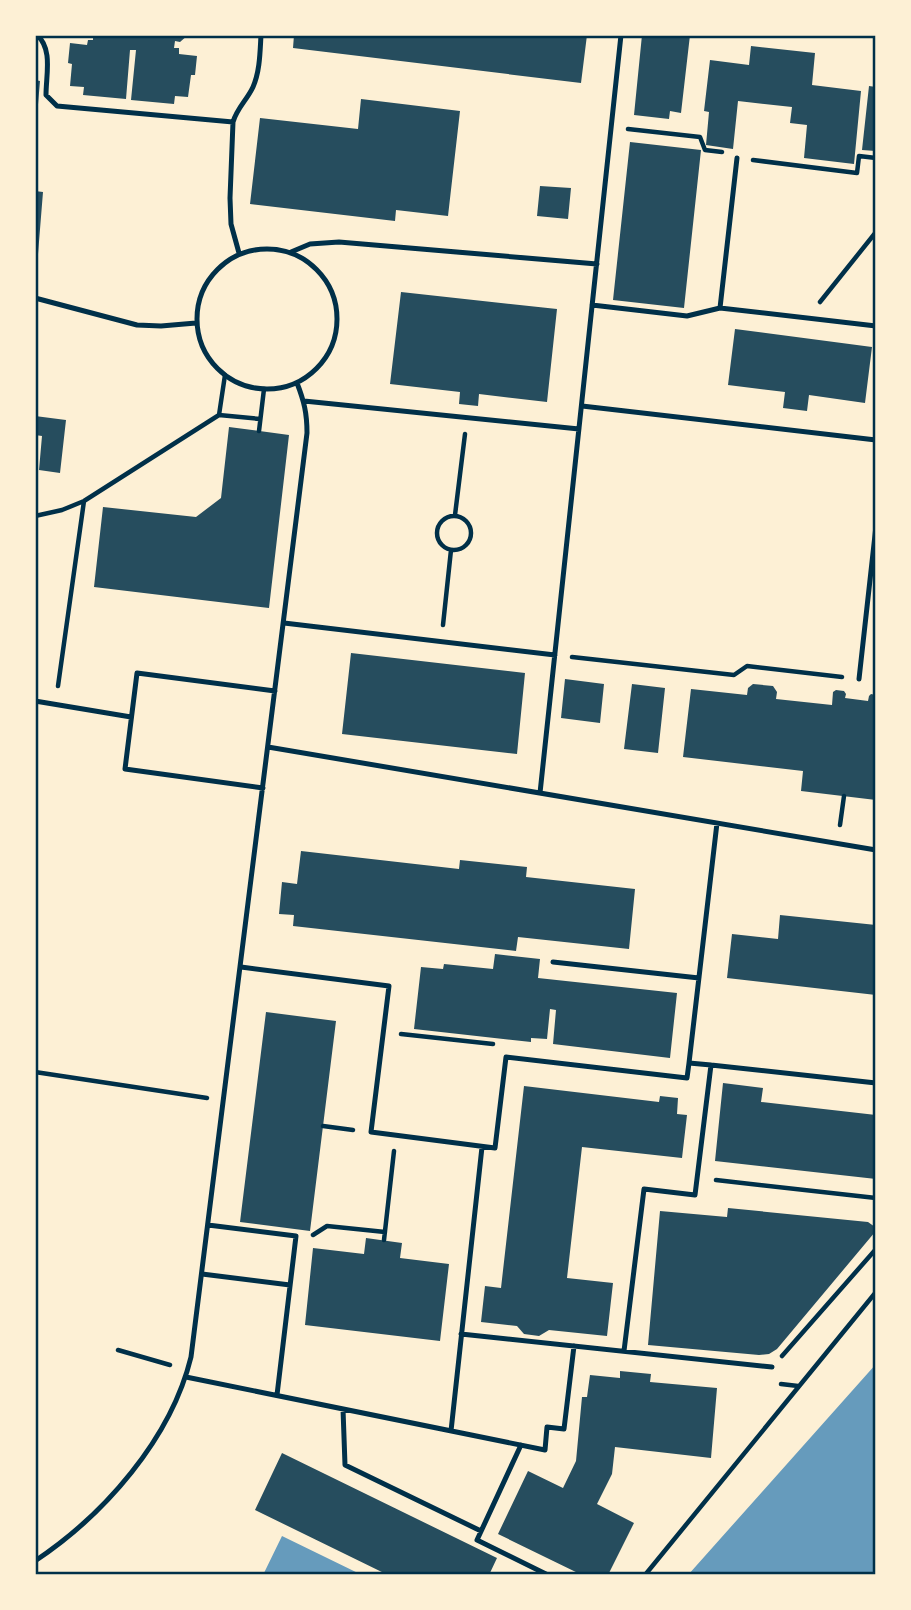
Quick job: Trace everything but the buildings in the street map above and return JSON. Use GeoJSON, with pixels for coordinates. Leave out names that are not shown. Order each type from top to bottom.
{"type":"FeatureCollection","features":[{"type":"Feature","properties":{"kind":"lane"},"geometry":{"type":"LineString","coordinates":[[37,35],[46,47],[46,94],[57,106],[233,122]]}},
{"type":"Feature","properties":{"kind":"lane"},"geometry":{"type":"LineString","coordinates":[[239,253],[231,224],[233,122],[236,112],[254,84],[261,35]]}},
{"type":"Feature","properties":{"kind":"lane"},"geometry":{"type":"LineString","coordinates":[[540,793],[621,35]]}},
{"type":"Feature","properties":{"kind":"lane"},"geometry":{"type":"LineString","coordinates":[[720,308],[737,159]]}},
{"type":"Feature","properties":{"kind":"lane"},"geometry":{"type":"LineString","coordinates":[[291,252],[310,244],[339,243],[597,264]]}},
{"type":"Feature","properties":{"kind":"lane"},"geometry":{"type":"LineString","coordinates":[[265,248],[291,252],[314,266],[329,285],[337,307],[337,331],[330,352],[316,370],[297,383],[268,390],[243,385],[219,371],[203,349],[196,323],[200,294],[216,268],[239,253],[265,248]]}},
{"type":"Feature","properties":{"kind":"lane"},"geometry":{"type":"LineString","coordinates":[[35,298],[137,325],[196,323]]}},
{"type":"Feature","properties":{"kind":"lane"},"geometry":{"type":"LineString","coordinates":[[592,305],[687,316],[720,308],[876,326]]}},
{"type":"Feature","properties":{"kind":"lane"},"geometry":{"type":"LineString","coordinates":[[35,1561],[78,1529],[114,1494],[137,1465],[178,1397],[191,1357],[307,433],[307,414],[297,383]]}},
{"type":"Feature","properties":{"kind":"lane"},"geometry":{"type":"LineString","coordinates":[[304,401],[579,429]]}},
{"type":"Feature","properties":{"kind":"lane"},"geometry":{"type":"LineString","coordinates":[[582,406],[876,440]]}},
{"type":"Feature","properties":{"kind":"lane"},"geometry":{"type":"LineString","coordinates":[[859,679],[876,526]]}},
{"type":"Feature","properties":{"kind":"lane"},"geometry":{"type":"LineString","coordinates":[[284,623],[555,655]]}},
{"type":"Feature","properties":{"kind":"lane"},"geometry":{"type":"LineString","coordinates":[[263,788],[125,769],[131,717],[137,673],[275,691]]}},
{"type":"Feature","properties":{"kind":"lane"},"geometry":{"type":"LineString","coordinates":[[35,701],[131,717]]}},
{"type":"Feature","properties":{"kind":"lane"},"geometry":{"type":"LineString","coordinates":[[268,747],[876,850]]}},
{"type":"Feature","properties":{"kind":"lane"},"geometry":{"type":"LineString","coordinates":[[241,967],[389,986],[370,1132],[495,1148],[506,1057],[687,1077],[717,823]]}},
{"type":"Feature","properties":{"kind":"lane"},"geometry":{"type":"LineString","coordinates":[[553,962],[699,978]]}},
{"type":"Feature","properties":{"kind":"lane"},"geometry":{"type":"LineString","coordinates":[[689,1063],[876,1083]]}},
{"type":"Feature","properties":{"kind":"lane"},"geometry":{"type":"LineString","coordinates":[[624,1352],[644,1189],[695,1195],[711,1065]]}},
{"type":"Feature","properties":{"kind":"lane"},"geometry":{"type":"LineString","coordinates":[[451,1430],[482,1147]]}},
{"type":"Feature","properties":{"kind":"lane"},"geometry":{"type":"LineString","coordinates":[[208,1225],[296,1236],[277,1395]]}},
{"type":"Feature","properties":{"kind":"lane"},"geometry":{"type":"LineString","coordinates":[[202,1274],[290,1285]]}},
{"type":"Feature","properties":{"kind":"lane"},"geometry":{"type":"LineString","coordinates":[[461,1334],[772,1367]]}},
{"type":"Feature","properties":{"kind":"lane"},"geometry":{"type":"LineString","coordinates":[[187,1373],[277,1395],[545,1450],[547,1427],[564,1429],[574,1346]]}},
{"type":"Feature","properties":{"kind":"lane"},"geometry":{"type":"LineString","coordinates":[[343,1409],[345,1465],[481,1531]]}},
{"type":"Feature","properties":{"kind":"lane"},"geometry":{"type":"LineString","coordinates":[[521,1445],[477,1540],[548,1575]]}},
{"type":"Feature","properties":{"kind":"path"},"geometry":{"type":"LineString","coordinates":[[611,127],[700,137],[705,150],[732,153],[737,159],[857,173],[859,156],[876,158]]}},
{"type":"Feature","properties":{"kind":"path"},"geometry":{"type":"LineString","coordinates":[[807,318],[876,232]]}},
{"type":"Feature","properties":{"kind":"path"},"geometry":{"type":"LineString","coordinates":[[219,415],[225,375]]}},
{"type":"Feature","properties":{"kind":"path"},"geometry":{"type":"LineString","coordinates":[[258,431],[264,389]]}},
{"type":"Feature","properties":{"kind":"path"},"geometry":{"type":"LineString","coordinates":[[35,516],[62,510],[84,501],[219,415],[260,419]]}},
{"type":"Feature","properties":{"kind":"path"},"geometry":{"type":"LineString","coordinates":[[455,515],[467,418]]}},
{"type":"Feature","properties":{"kind":"path"},"geometry":{"type":"LineString","coordinates":[[55,704],[84,501]]}},
{"type":"Feature","properties":{"kind":"path"},"geometry":{"type":"LineString","coordinates":[[455,515],[467,522],[471,535],[464,546],[452,550],[440,544],[436,531],[443,519],[455,515]]}},
{"type":"Feature","properties":{"kind":"path"},"geometry":{"type":"LineString","coordinates":[[441,641],[452,550]]}},
{"type":"Feature","properties":{"kind":"path"},"geometry":{"type":"LineString","coordinates":[[555,655],[734,675],[747,666],[859,679]]}},
{"type":"Feature","properties":{"kind":"path"},"geometry":{"type":"LineString","coordinates":[[842,814],[844,796]]}},
{"type":"Feature","properties":{"kind":"path"},"geometry":{"type":"LineString","coordinates":[[383,1032],[500,1045],[506,1057]]}},
{"type":"Feature","properties":{"kind":"path"},"geometry":{"type":"LineString","coordinates":[[35,1072],[223,1100]]}},
{"type":"Feature","properties":{"kind":"path"},"geometry":{"type":"LineString","coordinates":[[323,1126],[370,1132]]}},
{"type":"Feature","properties":{"kind":"path"},"geometry":{"type":"LineString","coordinates":[[384,1240],[396,1135]]}},
{"type":"Feature","properties":{"kind":"path"},"geometry":{"type":"LineString","coordinates":[[698,1178],[876,1198]]}},
{"type":"Feature","properties":{"kind":"path"},"geometry":{"type":"LineString","coordinates":[[296,1236],[309,1237],[327,1226],[384,1233]]}},
{"type":"Feature","properties":{"kind":"path"},"geometry":{"type":"LineString","coordinates":[[772,1367],[876,1249]]}},
{"type":"Feature","properties":{"kind":"path"},"geometry":{"type":"LineString","coordinates":[[645,1575],[876,1292]]}},
{"type":"Feature","properties":{"kind":"path"},"geometry":{"type":"LineString","coordinates":[[118,1350],[187,1373]]}},
{"type":"Feature","properties":{"kind":"water"},"geometry":{"type":"Polygon","coordinates":[[[876,1364],[876,1575],[688,1575],[876,1364]]]}},
{"type":"Feature","properties":{"kind":"water"},"geometry":{"type":"Polygon","coordinates":[[[282,1536],[362,1575],[263,1575],[282,1536]]]}}]}
